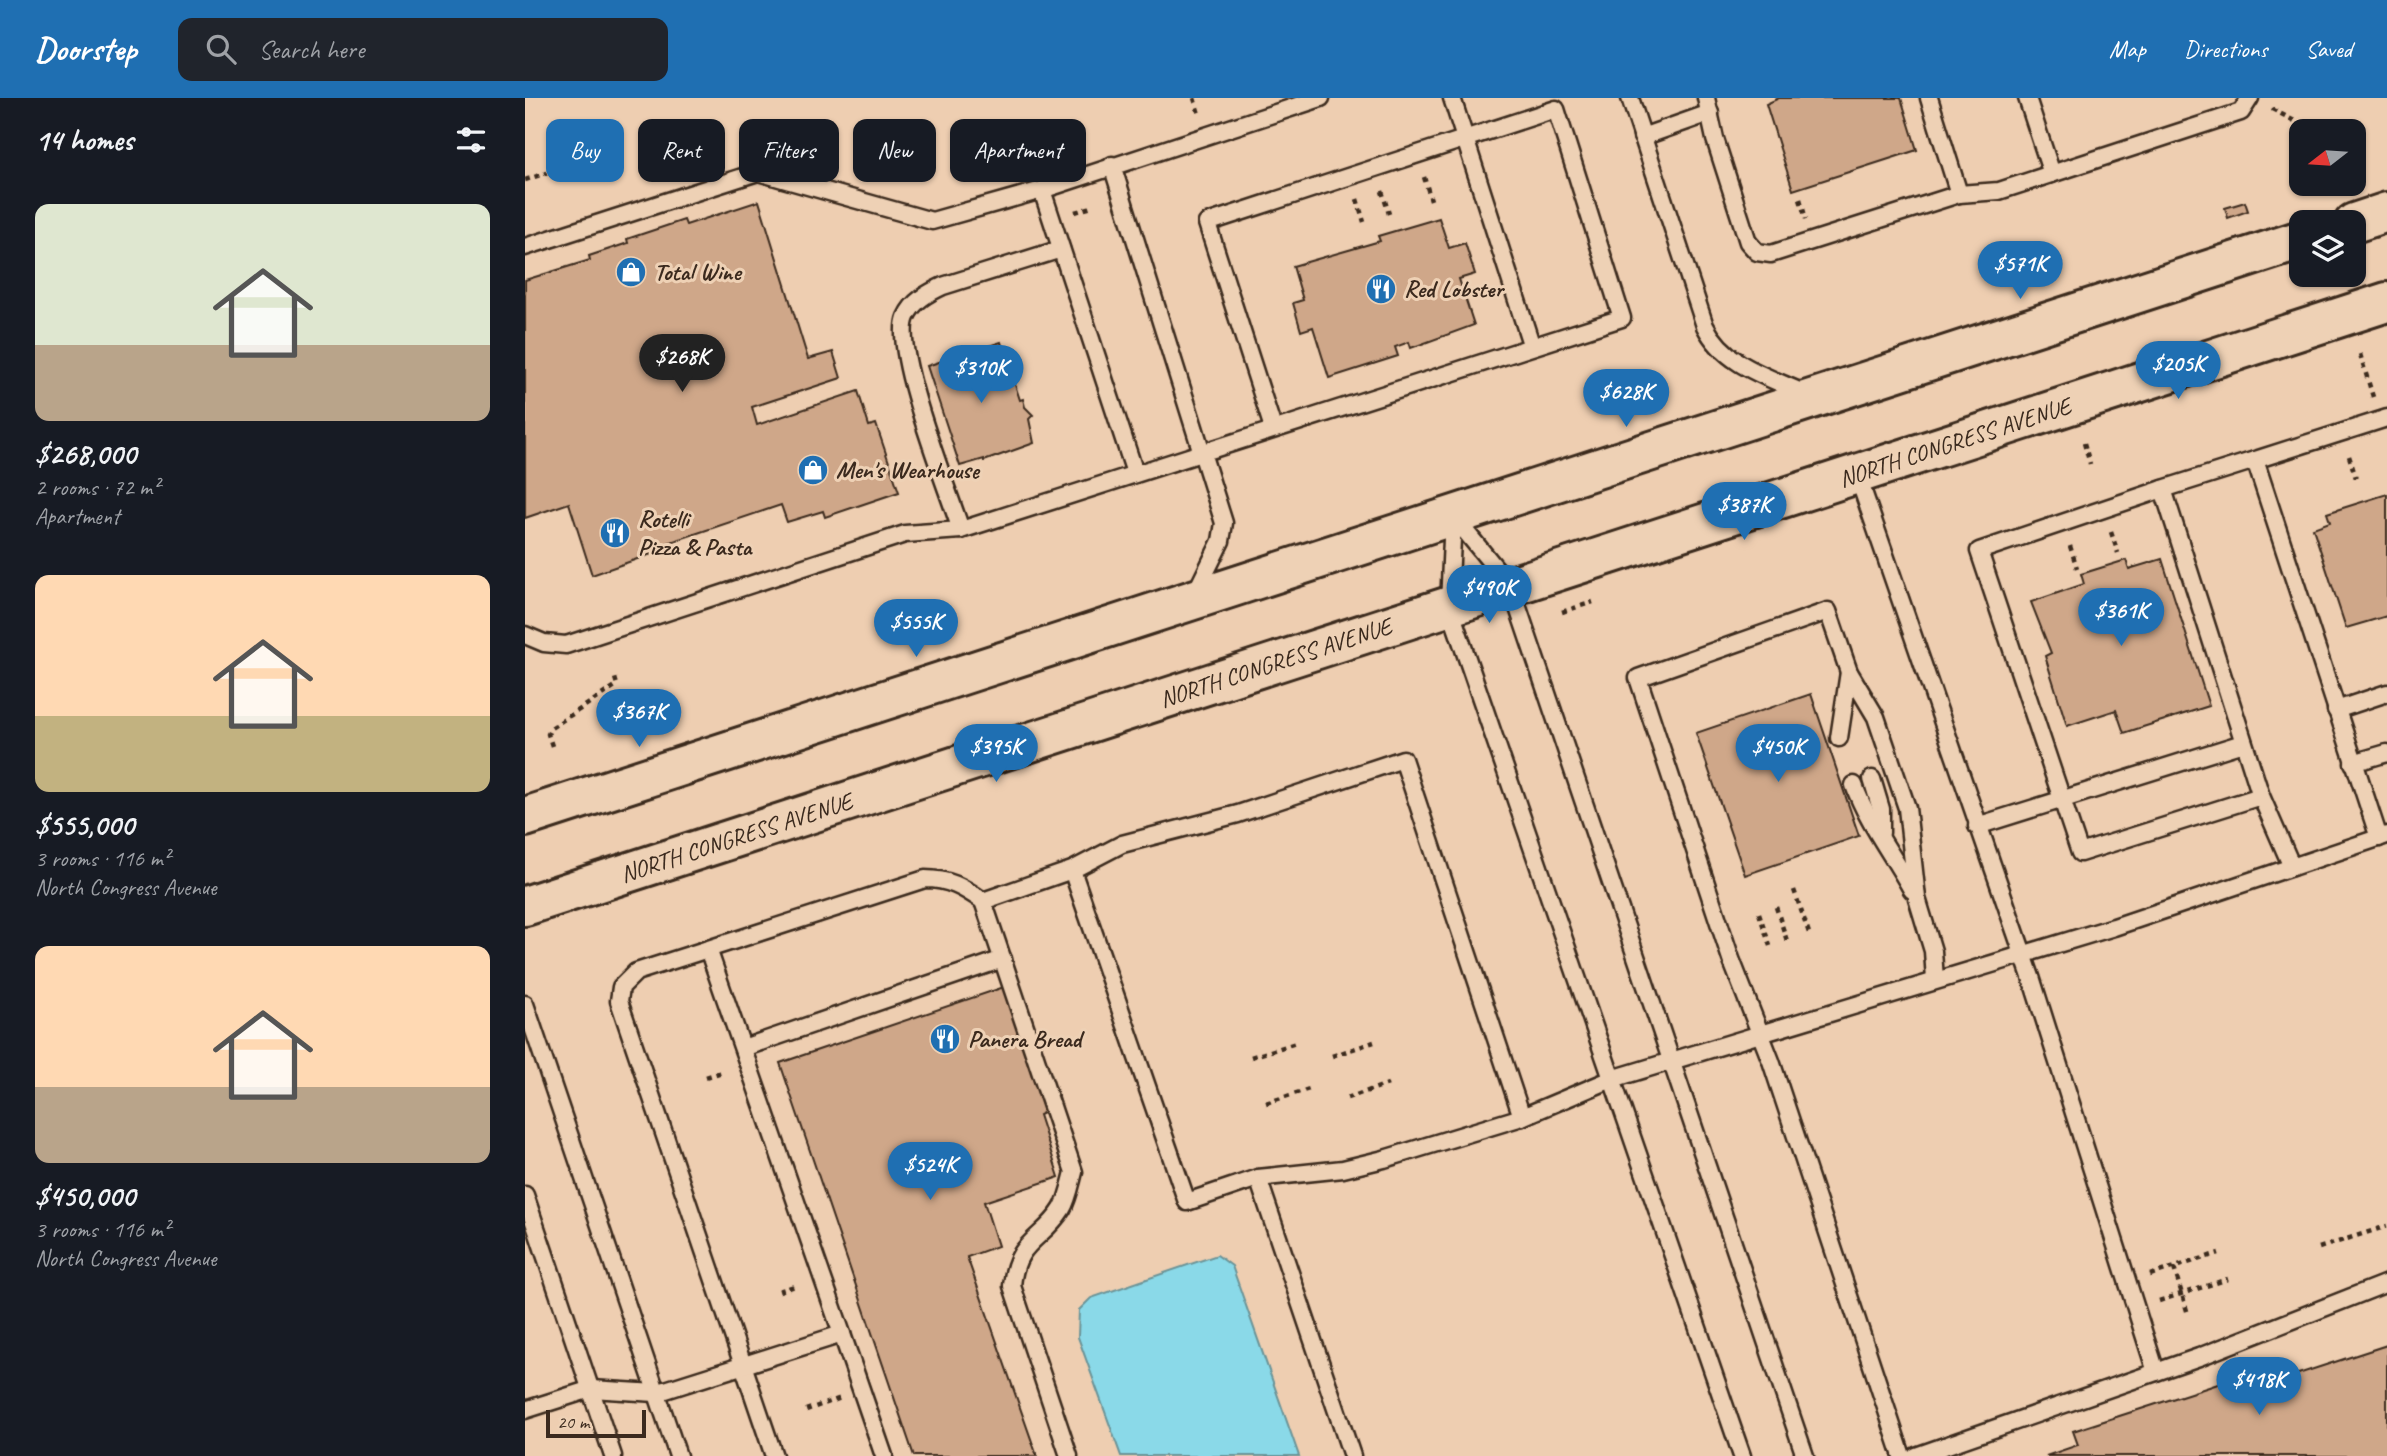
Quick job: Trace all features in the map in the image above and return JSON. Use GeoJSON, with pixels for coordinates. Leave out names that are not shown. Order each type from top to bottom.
{"type":"FeatureCollection","features":[{"type":"Feature","properties":{"kind":"main road"},"geometry":{"type":"LineString","coordinates":[[2366,219],[2387,212]]}},
{"type":"Feature","properties":{"kind":"main road"},"geometry":{"type":"LineString","coordinates":[[525,817],[2289,244]]}},
{"type":"Feature","properties":{"kind":"main road","name":"NORTH CONGRESS AVENUE"},"geometry":{"type":"LineString","coordinates":[[525,906],[2387,302]]}},
{"type":"Feature","properties":{"kind":"lane"},"geometry":{"type":"LineString","coordinates":[[525,247],[758,172],[932,221],[1042,190],[1321,98]]}},
{"type":"Feature","properties":{"kind":"lane"},"geometry":{"type":"LineString","coordinates":[[1453,98],[1531,344]]}},
{"type":"Feature","properties":{"kind":"lane"},"geometry":{"type":"LineString","coordinates":[[1630,98],[1705,326],[1714,345],[1726,356],[1817,399]]}},
{"type":"Feature","properties":{"kind":"lane"},"geometry":{"type":"LineString","coordinates":[[1929,98],[1959,194]]}},
{"type":"Feature","properties":{"kind":"lane"},"geometry":{"type":"LineString","coordinates":[[2027,98],[2052,174]]}},
{"type":"Feature","properties":{"kind":"lane"},"geometry":{"type":"LineString","coordinates":[[1642,137],[1708,105],[1715,139],[1748,242],[1757,252],[1771,254],[1959,194],[1999,191],[2052,174],[2241,112],[2250,98]]}},
{"type":"Feature","properties":{"kind":"lane"},"geometry":{"type":"LineString","coordinates":[[525,635],[544,643],[566,645],[905,534],[961,530],[1531,344],[1622,318],[1556,109],[1207,223],[1273,428]]}},
{"type":"Feature","properties":{"kind":"lane"},"geometry":{"type":"LineString","coordinates":[[1112,165],[1204,450],[1224,523],[1220,541],[1192,601]]}},
{"type":"Feature","properties":{"kind":"lane"},"geometry":{"type":"LineString","coordinates":[[1042,190],[1135,472]]}},
{"type":"Feature","properties":{"kind":"lane"},"geometry":{"type":"LineString","coordinates":[[961,530],[909,369],[903,333],[907,315],[925,295],[943,286],[1061,248]]}},
{"type":"Feature","properties":{"kind":"lane"},"geometry":{"type":"LineString","coordinates":[[2260,796],[2080,852],[1979,551],[2387,418]]}},
{"type":"Feature","properties":{"kind":"lane"},"geometry":{"type":"LineString","coordinates":[[1072,870],[1187,1202],[1258,1178],[1354,1167],[1522,1116],[1612,1079],[2022,954],[2383,837],[2353,764],[2255,460]]}},
{"type":"Feature","properties":{"kind":"lane"},"geometry":{"type":"LineString","coordinates":[[1857,474],[2022,954],[2156,1373]]}},
{"type":"Feature","properties":{"kind":"lane"},"geometry":{"type":"LineString","coordinates":[[2163,489],[2260,796],[2292,867]]}},
{"type":"Feature","properties":{"kind":"lane"},"geometry":{"type":"LineString","coordinates":[[1453,516],[1511,587],[1805,1456]]}},
{"type":"Feature","properties":{"kind":"lane"},"geometry":{"type":"LineString","coordinates":[[1453,516],[1450,606],[1742,1456]]}},
{"type":"Feature","properties":{"kind":"lane"},"geometry":{"type":"LineString","coordinates":[[1902,1456],[1760,1035],[1731,959],[1638,678],[1828,611],[1849,673],[1877,717],[1907,808],[1917,898],[1933,951],[1935,980]]}},
{"type":"Feature","properties":{"kind":"lane"},"geometry":{"type":"LineString","coordinates":[[1845,732],[1849,673]]}},
{"type":"Feature","properties":{"kind":"lane"},"geometry":{"type":"LineString","coordinates":[[2336,710],[2387,693]]}},
{"type":"Feature","properties":{"kind":"lane"},"geometry":{"type":"LineString","coordinates":[[1977,826],[2243,743]]}},
{"type":"Feature","properties":{"kind":"lane"},"geometry":{"type":"LineString","coordinates":[[2353,764],[2387,753]]}},
{"type":"Feature","properties":{"kind":"lane"},"geometry":{"type":"LineString","coordinates":[[983,901],[1072,870],[1122,844],[1176,827],[1238,814],[1403,759],[1522,1116]]}},
{"type":"Feature","properties":{"kind":"lane"},"geometry":{"type":"LineString","coordinates":[[1872,779],[1881,809],[1881,833]]}},
{"type":"Feature","properties":{"kind":"lane"},"geometry":{"type":"LineString","coordinates":[[1854,785],[1864,813],[1881,833],[1917,898]]}},
{"type":"Feature","properties":{"kind":"lane"},"geometry":{"type":"LineString","coordinates":[[773,1456],[619,1001],[621,987],[636,972],[925,879],[942,879],[960,885],[983,901],[1074,1172],[1062,1209],[1028,1243],[1013,1267],[1012,1286],[1069,1456]]}},
{"type":"Feature","properties":{"kind":"lane"},"geometry":{"type":"LineString","coordinates":[[708,949],[884,1456]]}},
{"type":"Feature","properties":{"kind":"lane"},"geometry":{"type":"LineString","coordinates":[[743,1048],[1003,959]]}},
{"type":"Feature","properties":{"kind":"lane"},"geometry":{"type":"LineString","coordinates":[[525,1004],[678,1456]]}},
{"type":"Feature","properties":{"kind":"lane"},"geometry":{"type":"LineString","coordinates":[[1258,1178],[1352,1456]]}},
{"type":"Feature","properties":{"kind":"lane"},"geometry":{"type":"LineString","coordinates":[[525,1195],[613,1456]]}},
{"type":"Feature","properties":{"kind":"lane"},"geometry":{"type":"LineString","coordinates":[[1916,1456],[2156,1373],[2387,1283]]}},
{"type":"Feature","properties":{"kind":"lane"},"geometry":{"type":"LineString","coordinates":[[525,1410],[590,1389],[656,1393],[842,1334]]}},
{"type":"Feature","properties":{"kind":"path"},"geometry":{"type":"LineString","coordinates":[[1194,98],[1201,118]]}},
{"type":"Feature","properties":{"kind":"path"},"geometry":{"type":"LineString","coordinates":[[2272,108],[2292,119]]}},
{"type":"Feature","properties":{"kind":"path"},"geometry":{"type":"LineString","coordinates":[[525,180],[546,173]]}},
{"type":"Feature","properties":{"kind":"path"},"geometry":{"type":"LineString","coordinates":[[1422,173],[1431,200]]}},
{"type":"Feature","properties":{"kind":"path"},"geometry":{"type":"LineString","coordinates":[[1381,186],[1389,214]]}},
{"type":"Feature","properties":{"kind":"path"},"geometry":{"type":"LineString","coordinates":[[1355,194],[1364,222]]}},
{"type":"Feature","properties":{"kind":"path"},"geometry":{"type":"LineString","coordinates":[[1800,199],[1808,224]]}},
{"type":"Feature","properties":{"kind":"path"},"geometry":{"type":"LineString","coordinates":[[1071,213],[1092,207]]}},
{"type":"Feature","properties":{"kind":"path"},"geometry":{"type":"LineString","coordinates":[[2360,354],[2374,400]]}},
{"type":"Feature","properties":{"kind":"path"},"geometry":{"type":"LineString","coordinates":[[2084,443],[2090,464]]}},
{"type":"Feature","properties":{"kind":"path"},"geometry":{"type":"LineString","coordinates":[[2348,452],[2356,478]]}},
{"type":"Feature","properties":{"kind":"path"},"geometry":{"type":"LineString","coordinates":[[2110,528],[2118,553]]}},
{"type":"Feature","properties":{"kind":"path"},"geometry":{"type":"LineString","coordinates":[[2069,542],[2077,568]]}},
{"type":"Feature","properties":{"kind":"path"},"geometry":{"type":"LineString","coordinates":[[1562,612],[1593,602]]}},
{"type":"Feature","properties":{"kind":"path"},"geometry":{"type":"LineString","coordinates":[[552,746],[548,734],[551,728],[617,685],[615,678]]}},
{"type":"Feature","properties":{"kind":"path"},"geometry":{"type":"LineString","coordinates":[[1794,890],[1809,933]]}},
{"type":"Feature","properties":{"kind":"path"},"geometry":{"type":"LineString","coordinates":[[1776,907],[1787,940]]}},
{"type":"Feature","properties":{"kind":"path"},"geometry":{"type":"LineString","coordinates":[[1759,913],[1770,946]]}},
{"type":"Feature","properties":{"kind":"path"},"geometry":{"type":"LineString","coordinates":[[1332,1056],[1374,1042]]}},
{"type":"Feature","properties":{"kind":"path"},"geometry":{"type":"LineString","coordinates":[[1251,1057],[1296,1043]]}},
{"type":"Feature","properties":{"kind":"path"},"geometry":{"type":"LineString","coordinates":[[706,1077],[729,1070]]}},
{"type":"Feature","properties":{"kind":"path"},"geometry":{"type":"LineString","coordinates":[[1347,1098],[1388,1084]]}},
{"type":"Feature","properties":{"kind":"path"},"geometry":{"type":"LineString","coordinates":[[1266,1103],[1312,1088]]}},
{"type":"Feature","properties":{"kind":"path"},"geometry":{"type":"LineString","coordinates":[[2319,1248],[2387,1226]]}},
{"type":"Feature","properties":{"kind":"path"},"geometry":{"type":"LineString","coordinates":[[2145,1277],[2219,1253]]}},
{"type":"Feature","properties":{"kind":"path"},"geometry":{"type":"LineString","coordinates":[[2174,1268],[2188,1314]]}},
{"type":"Feature","properties":{"kind":"path"},"geometry":{"type":"LineString","coordinates":[[2153,1302],[2228,1279]]}},
{"type":"Feature","properties":{"kind":"path"},"geometry":{"type":"LineString","coordinates":[[779,1291],[802,1283]]}},
{"type":"Feature","properties":{"kind":"path"},"geometry":{"type":"LineString","coordinates":[[806,1410],[841,1398]]}},
{"type":"Feature","properties":{"kind":"water"},"geometry":{"type":"Polygon","coordinates":[[[1217,1255],[1232,1266],[1299,1456],[1121,1456],[1078,1337],[1079,1310],[1091,1298],[1217,1255]]]}},
{"type":"Feature","properties":{"kind":"building"},"geometry":{"type":"Polygon","coordinates":[[[1779,98],[1901,98],[1917,150],[1793,190],[1766,104],[1779,98]]]}},
{"type":"Feature","properties":{"kind":"building"},"geometry":{"type":"Polygon","coordinates":[[[759,201],[808,359],[833,352],[841,378],[752,407],[757,425],[858,391],[869,426],[876,424],[899,492],[825,517],[823,511],[787,522],[781,505],[656,547],[657,552],[592,575],[569,503],[525,518],[525,280],[590,260],[589,256],[628,243],[627,239],[684,220],[686,225],[759,201]]]}},
{"type":"Feature","properties":{"kind":"building"},"geometry":{"type":"Polygon","coordinates":[[[2245,202],[2248,211],[2228,218],[2225,208],[2245,202]]]}},
{"type":"Feature","properties":{"kind":"building","name":"Red Lobster"},"geometry":{"type":"Polygon","coordinates":[[[1439,218],[1449,248],[1465,243],[1475,274],[1459,279],[1474,325],[1411,348],[1409,342],[1395,347],[1398,356],[1329,378],[1313,327],[1301,331],[1293,303],[1303,300],[1293,266],[1380,241],[1378,236],[1439,218]]]}},
{"type":"Feature","properties":{"kind":"building"},"geometry":{"type":"Polygon","coordinates":[[[1001,342],[1020,400],[1023,399],[1025,407],[1033,415],[1029,419],[1034,443],[984,461],[960,466],[927,366],[1001,342]]]}},
{"type":"Feature","properties":{"kind":"building"},"geometry":{"type":"Polygon","coordinates":[[[2387,494],[2387,616],[2346,628],[2313,528],[2330,522],[2327,513],[2387,494]]]}},
{"type":"Feature","properties":{"kind":"building"},"geometry":{"type":"Polygon","coordinates":[[[2162,559],[2209,706],[2124,733],[2116,710],[2067,726],[2045,656],[2051,653],[2031,602],[2084,584],[2081,574],[2126,560],[2129,569],[2162,559]]]}},
{"type":"Feature","properties":{"kind":"building"},"geometry":{"type":"Polygon","coordinates":[[[1811,694],[1859,836],[1745,875],[1696,733],[1811,694]]]}},
{"type":"Feature","properties":{"kind":"building"},"geometry":{"type":"Polygon","coordinates":[[[1007,986],[1049,1110],[1039,1115],[1059,1177],[984,1202],[998,1246],[967,1257],[1037,1456],[914,1456],[780,1063],[1007,986]]]}},
{"type":"Feature","properties":{"kind":"building"},"geometry":{"type":"Polygon","coordinates":[[[2387,1345],[2387,1456],[2046,1456],[2078,1445],[2073,1431],[2278,1364],[2283,1379],[2387,1345]]]}},
{"type":"Feature","properties":{"kind":"place","name":"Total Wine"},"geometry":{"type":"Point","coordinates":[631,272]}},
{"type":"Feature","properties":{"kind":"place","name":"Red Lobster"},"geometry":{"type":"Point","coordinates":[1381,289]}},
{"type":"Feature","properties":{"kind":"place","name":"Men's Wearhouse"},"geometry":{"type":"Point","coordinates":[813,470]}},
{"type":"Feature","properties":{"kind":"place","name":"Rotelli Pizza & Pasta"},"geometry":{"type":"Point","coordinates":[615,533]}},
{"type":"Feature","properties":{"kind":"place","name":"Panera Bread"},"geometry":{"type":"Point","coordinates":[945,1039]}}]}
